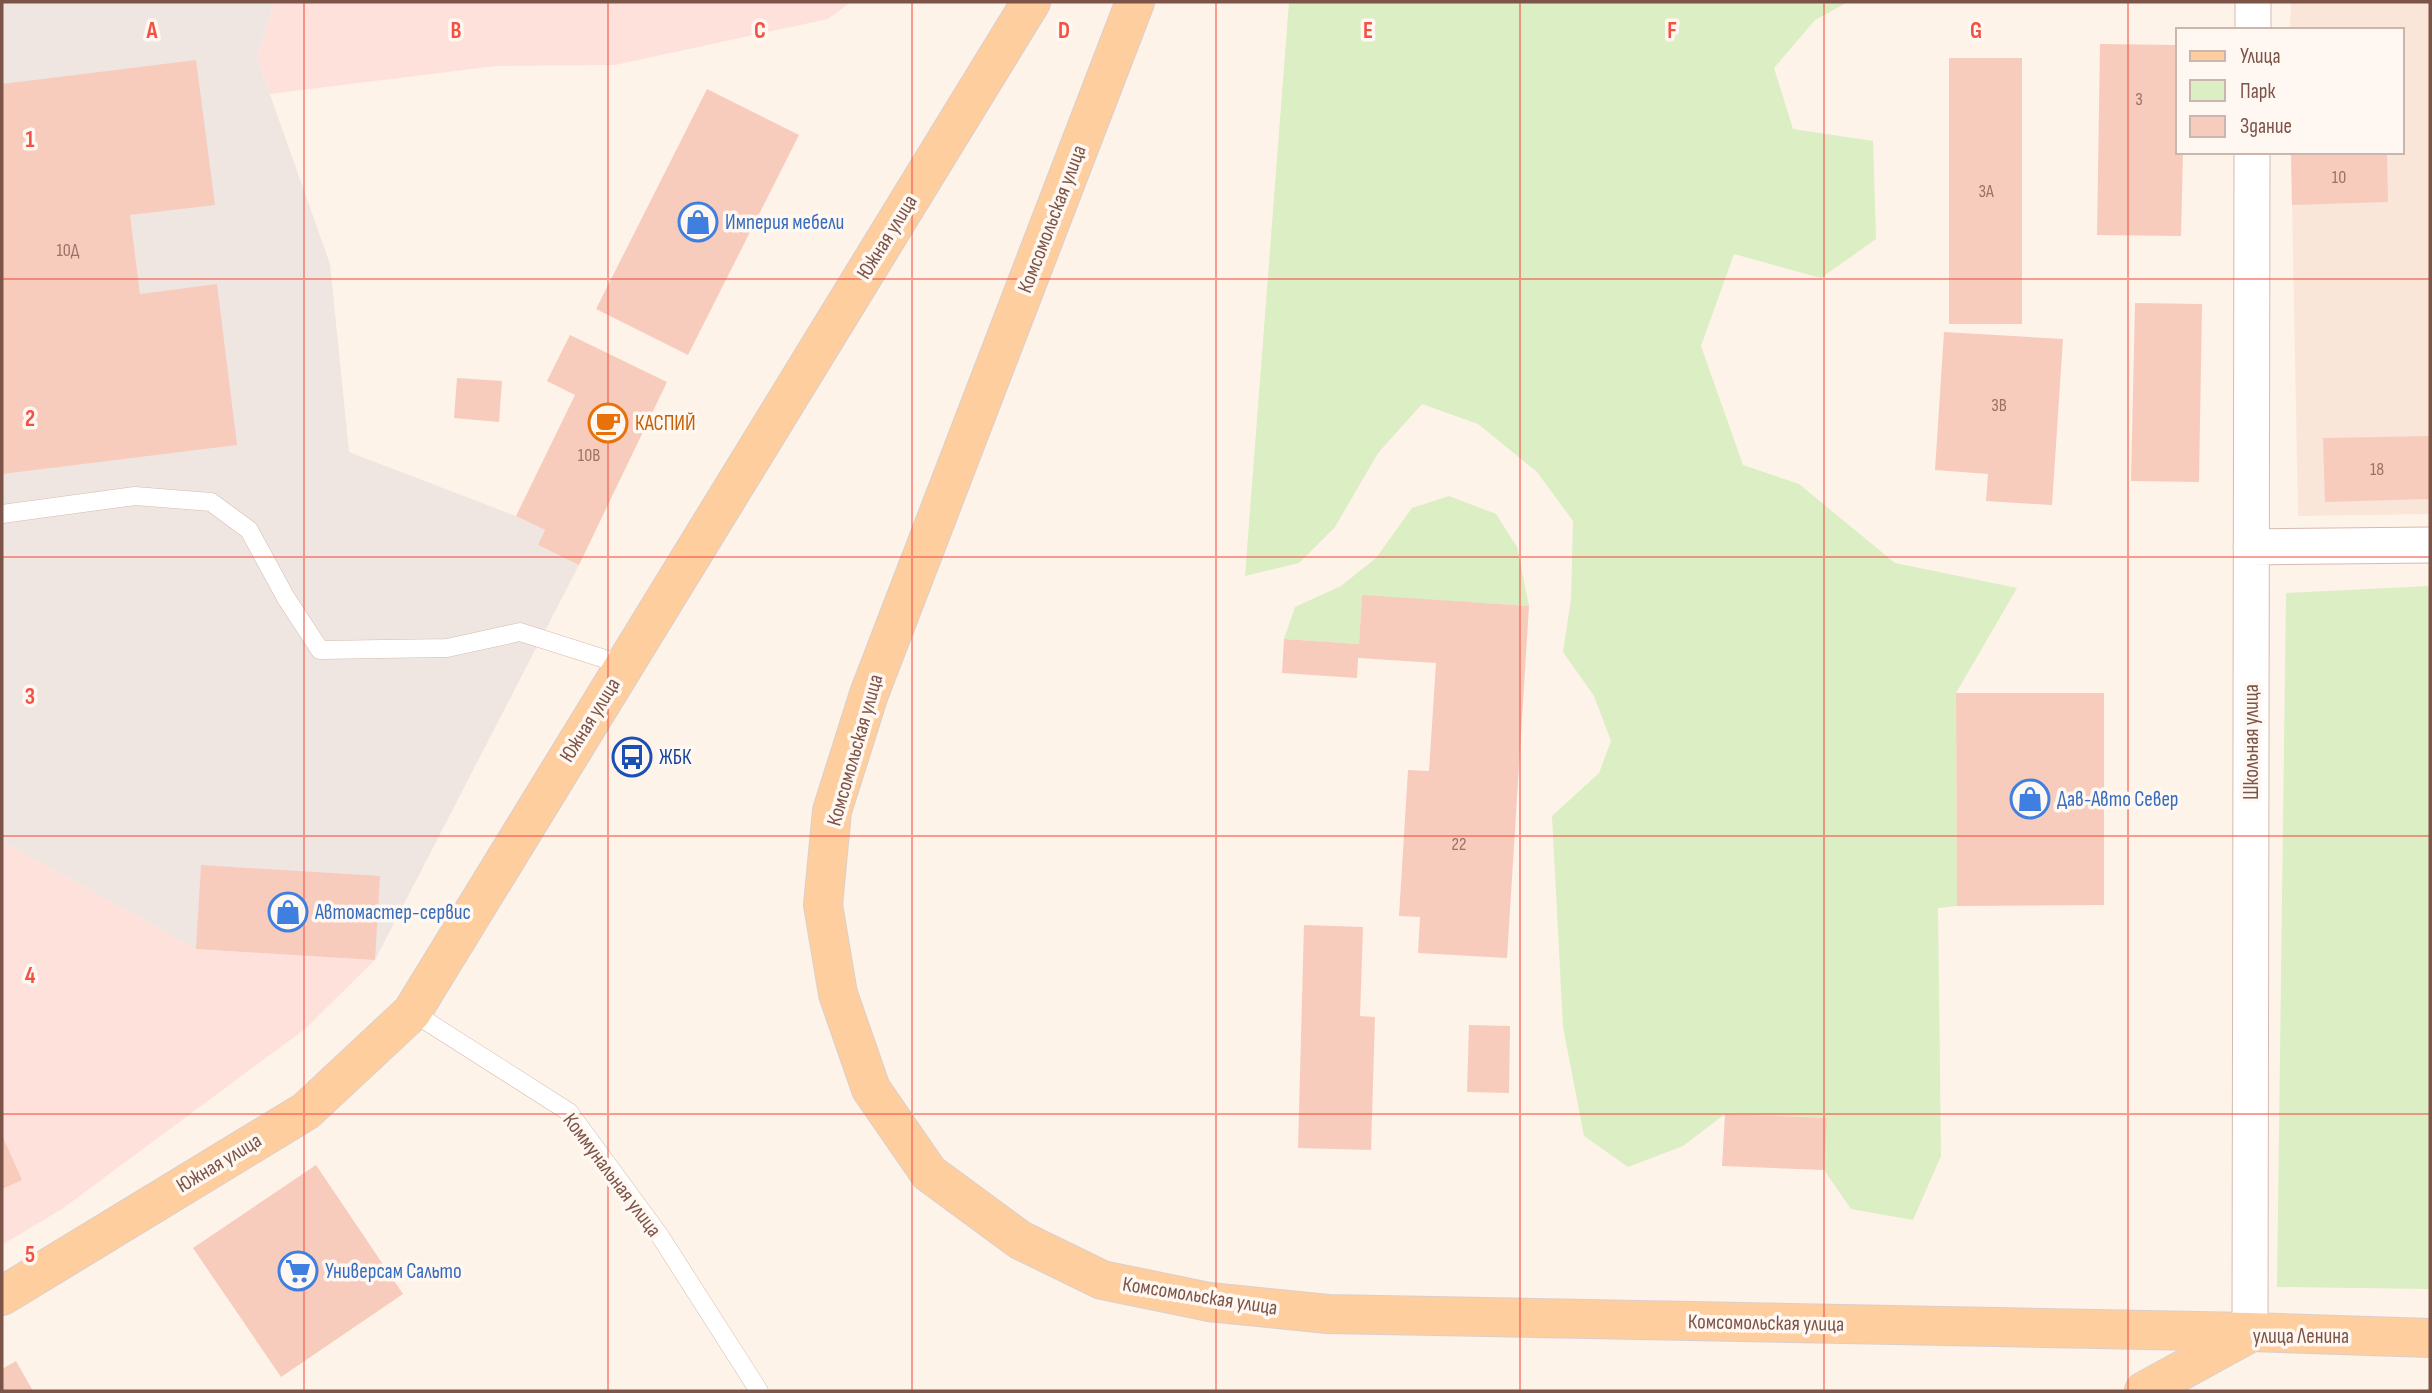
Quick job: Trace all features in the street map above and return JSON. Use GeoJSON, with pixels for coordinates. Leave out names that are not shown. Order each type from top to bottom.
{"type":"FeatureCollection","features":[{"type":"Feature","properties":{"kind":"main road","name":"Южная улица"},"geometry":{"type":"LineString","coordinates":[[2,1296],[306,1111],[412,1012],[1031,2]]}},
{"type":"Feature","properties":{"kind":"main road","name":"Комсомольская улица"},"geometry":{"type":"LineString","coordinates":[[1135,2],[869,694],[832,811],[823,905],[838,994],[871,1089],[929,1173],[1020,1240],[1102,1280],[1209,1302],[1328,1314],[2250,1332]]}},
{"type":"Feature","properties":{"kind":"main road","name":"улица Ленина"},"geometry":{"type":"LineString","coordinates":[[2144,1391],[2250,1332],[2430,1338]]}},
{"type":"Feature","properties":{"kind":"street"},"geometry":{"type":"LineString","coordinates":[[2253,2],[2253,28]]}},
{"type":"Feature","properties":{"kind":"street","name":"Школьная улица"},"geometry":{"type":"LineString","coordinates":[[2250,1332],[2252,154]]}},
{"type":"Feature","properties":{"kind":"street"},"geometry":{"type":"LineString","coordinates":[[2251,547],[2430,545]]}},
{"type":"Feature","properties":{"kind":"lane"},"geometry":{"type":"LineString","coordinates":[[2,514],[135,496],[211,502],[250,530],[286,598],[320,650],[447,648],[520,632],[624,665]]}},
{"type":"Feature","properties":{"kind":"lane","name":"Коммунальная улица"},"geometry":{"type":"LineString","coordinates":[[412,1012],[569,1112],[660,1236],[759,1391]]}},
{"type":"Feature","properties":{"kind":"shaded area"},"geometry":{"type":"Polygon","coordinates":[[[2,2],[274,2],[257,58],[330,264],[349,452],[516,516],[545,530],[538,545],[579,565],[375,960],[196,949],[2,841],[2,2]]]}},
{"type":"Feature","properties":{"kind":"shaded area"},"geometry":{"type":"Polygon","coordinates":[[[274,2],[851,2],[828,19],[615,65],[496,66],[270,94],[257,58],[274,2]]]}},
{"type":"Feature","properties":{"kind":"shaded area"},"geometry":{"type":"Polygon","coordinates":[[[2291,2],[2430,2],[2430,514],[2298,516],[2291,154],[2404,154],[2404,28],[2290,28],[2291,2]]]}},
{"type":"Feature","properties":{"kind":"shaded area"},"geometry":{"type":"Polygon","coordinates":[[[2,841],[196,949],[375,960],[305,1029],[62,1209],[2,1245],[2,841]]]}},
{"type":"Feature","properties":{"kind":"green space"},"geometry":{"type":"Polygon","coordinates":[[[1289,2],[1848,2],[1815,20],[1774,68],[1793,129],[1873,141],[1876,239],[1821,278],[1734,254],[1701,346],[1743,465],[1799,484],[1895,563],[2017,588],[1956,693],[1957,906],[1938,908],[1941,1156],[1913,1220],[1851,1209],[1824,1170],[1826,1118],[1725,1114],[1683,1146],[1628,1167],[1584,1136],[1563,1027],[1552,816],[1599,773],[1611,741],[1594,696],[1563,652],[1571,599],[1573,521],[1537,472],[1478,424],[1422,404],[1378,453],[1335,527],[1299,563],[1245,576],[1289,2]]]}},
{"type":"Feature","properties":{"kind":"green space"},"geometry":{"type":"Polygon","coordinates":[[[1449,496],[1496,514],[1517,547],[1529,606],[1362,596],[1359,644],[1284,639],[1295,607],[1341,586],[1376,558],[1412,508],[1449,496]]]}},
{"type":"Feature","properties":{"kind":"green space"},"geometry":{"type":"Polygon","coordinates":[[[2430,586],[2430,1289],[2277,1287],[2286,593],[2430,586]]]}},
{"type":"Feature","properties":{"kind":"building"},"geometry":{"type":"Polygon","coordinates":[[[2100,44],[2176,45],[2176,154],[2183,154],[2181,236],[2097,235],[2100,44]]]}},
{"type":"Feature","properties":{"kind":"building"},"geometry":{"type":"Polygon","coordinates":[[[1949,58],[2022,58],[2022,324],[1949,324],[1949,58]]]}},
{"type":"Feature","properties":{"kind":"building"},"geometry":{"type":"Polygon","coordinates":[[[196,60],[215,205],[130,215],[140,294],[217,284],[237,445],[2,474],[2,84],[196,60]]]}},
{"type":"Feature","properties":{"kind":"building","name":"Империя мебели"},"geometry":{"type":"Polygon","coordinates":[[[707,89],[799,135],[688,355],[596,309],[707,89]]]}},
{"type":"Feature","properties":{"kind":"building"},"geometry":{"type":"Polygon","coordinates":[[[2291,154],[2387,154],[2388,202],[2292,205],[2291,154]]]}},
{"type":"Feature","properties":{"kind":"building"},"geometry":{"type":"Polygon","coordinates":[[[2135,303],[2202,304],[2199,482],[2131,481],[2135,303]]]}},
{"type":"Feature","properties":{"kind":"building"},"geometry":{"type":"Polygon","coordinates":[[[1944,332],[2063,339],[2052,505],[1986,501],[1988,474],[1935,470],[1944,332]]]}},
{"type":"Feature","properties":{"kind":"building"},"geometry":{"type":"Polygon","coordinates":[[[570,335],[667,382],[579,565],[538,545],[545,530],[516,516],[575,395],[547,381],[570,335]]]}},
{"type":"Feature","properties":{"kind":"building"},"geometry":{"type":"Polygon","coordinates":[[[457,378],[502,381],[499,422],[454,418],[457,378]]]}},
{"type":"Feature","properties":{"kind":"building"},"geometry":{"type":"Polygon","coordinates":[[[2430,436],[2430,499],[2325,502],[2323,438],[2430,436]]]}},
{"type":"Feature","properties":{"kind":"building"},"geometry":{"type":"Polygon","coordinates":[[[1362,595],[1529,606],[1507,958],[1418,953],[1420,917],[1399,916],[1408,770],[1429,771],[1436,663],[1358,658],[1357,678],[1282,673],[1284,639],[1359,644],[1362,595]]]}},
{"type":"Feature","properties":{"kind":"building","name":"Дав-Авто Север"},"geometry":{"type":"Polygon","coordinates":[[[1956,693],[2104,693],[2104,905],[1957,906],[1956,693]]]}},
{"type":"Feature","properties":{"kind":"building","name":"Автомастер-сервис"},"geometry":{"type":"Polygon","coordinates":[[[201,865],[380,876],[375,960],[196,949],[201,865]]]}},
{"type":"Feature","properties":{"kind":"building"},"geometry":{"type":"Polygon","coordinates":[[[1304,925],[1363,927],[1360,1016],[1375,1017],[1371,1150],[1298,1148],[1304,925]]]}},
{"type":"Feature","properties":{"kind":"building"},"geometry":{"type":"Polygon","coordinates":[[[1469,1025],[1510,1026],[1509,1093],[1467,1092],[1469,1025]]]}},
{"type":"Feature","properties":{"kind":"building"},"geometry":{"type":"Polygon","coordinates":[[[1725,1114],[1827,1118],[1824,1170],[1722,1166],[1725,1114]]]}},
{"type":"Feature","properties":{"kind":"building"},"geometry":{"type":"Polygon","coordinates":[[[2,1135],[22,1180],[2,1189],[2,1135]]]}},
{"type":"Feature","properties":{"kind":"building","name":"Универсам Сальто"},"geometry":{"type":"Polygon","coordinates":[[[316,1165],[403,1294],[281,1377],[193,1248],[316,1165]]]}},
{"type":"Feature","properties":{"kind":"building"},"geometry":{"type":"Polygon","coordinates":[[[16,1361],[33,1391],[2,1391],[2,1369],[16,1361]]]}},
{"type":"Feature","properties":{"kind":"place","name":"Империя мебели"},"geometry":{"type":"Point","coordinates":[698,222]}},
{"type":"Feature","properties":{"kind":"place","name":"КАСПИЙ"},"geometry":{"type":"Point","coordinates":[608,423]}},
{"type":"Feature","properties":{"kind":"place","name":"ЖБК"},"geometry":{"type":"Point","coordinates":[632,757]}},
{"type":"Feature","properties":{"kind":"place","name":"Дав-Авто Север"},"geometry":{"type":"Point","coordinates":[2030,799]}},
{"type":"Feature","properties":{"kind":"place","name":"Автомастер-сервис"},"geometry":{"type":"Point","coordinates":[288,912]}},
{"type":"Feature","properties":{"kind":"place","name":"Универсам Сальто"},"geometry":{"type":"Point","coordinates":[298,1271]}}]}
